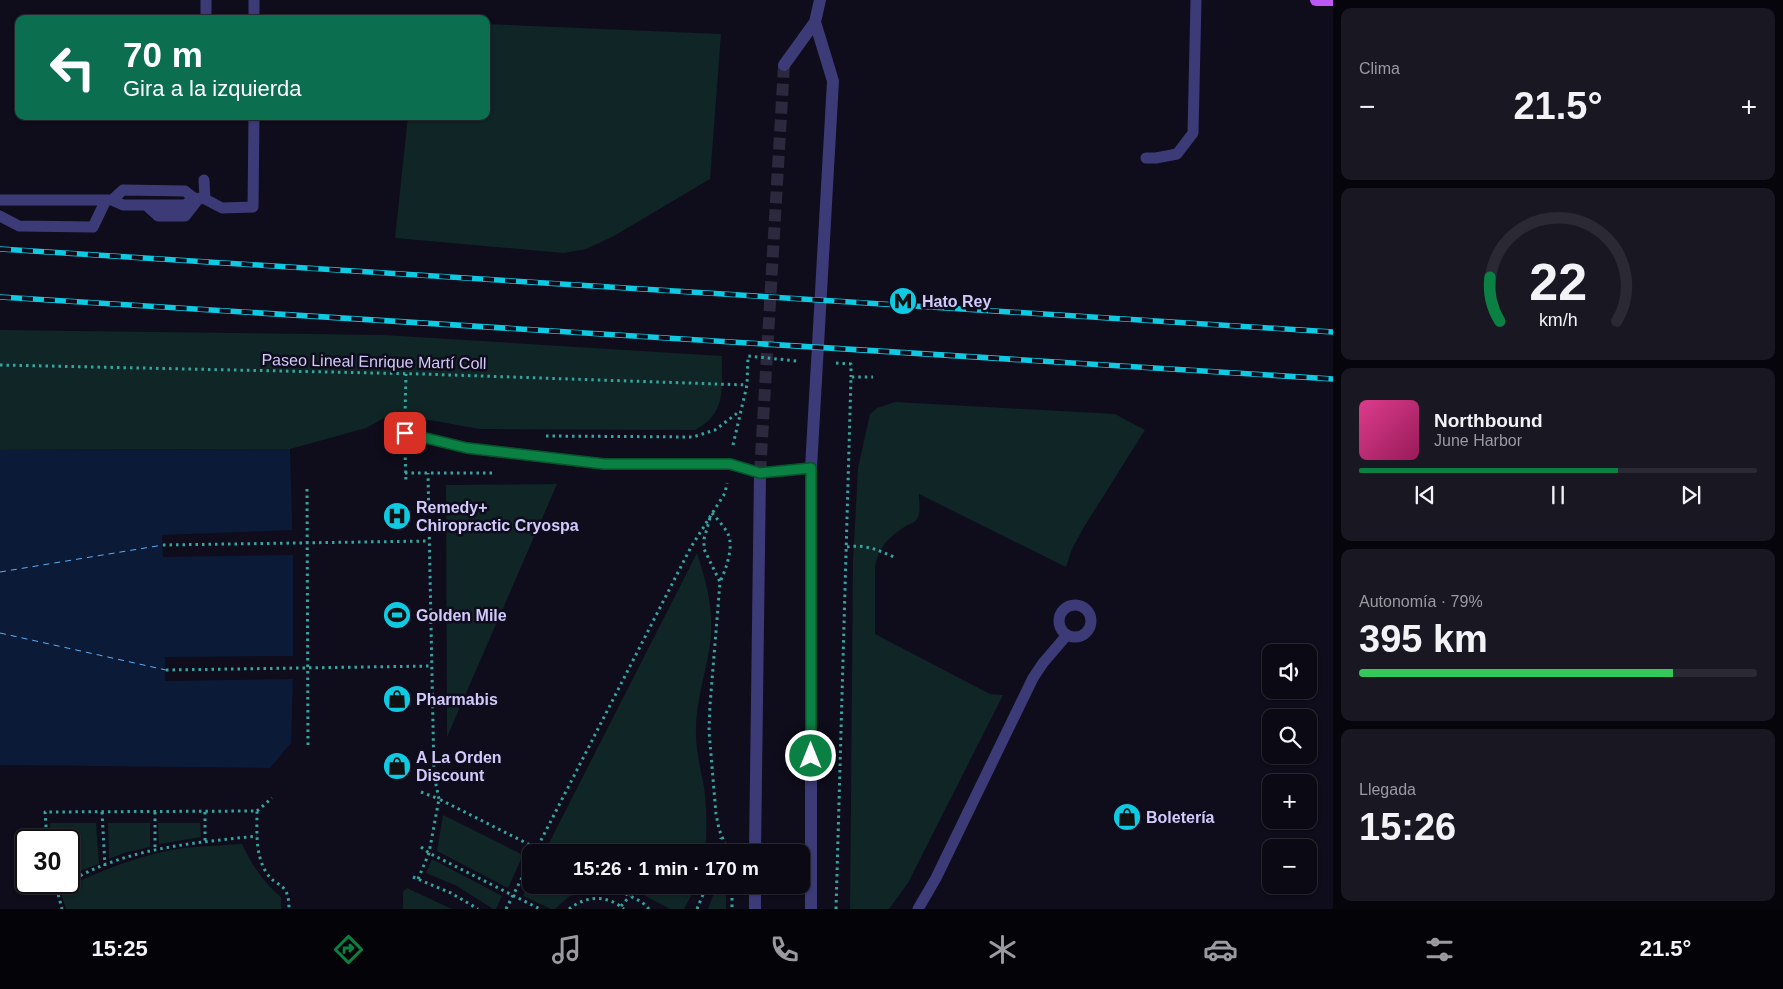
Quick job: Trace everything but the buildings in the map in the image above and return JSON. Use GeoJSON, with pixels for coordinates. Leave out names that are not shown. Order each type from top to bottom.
{"type":"FeatureCollection","features":[{"type":"Feature","properties":{"kind":"main road"},"geometry":{"type":"LineString","coordinates":[[1316,0],[1333,0]]}},
{"type":"Feature","properties":{"kind":"street"},"geometry":{"type":"LineString","coordinates":[[784,65],[815,22],[820,0]]}},
{"type":"Feature","properties":{"kind":"street"},"geometry":{"type":"LineString","coordinates":[[811,909],[811,468],[833,81],[815,22]]}},
{"type":"Feature","properties":{"kind":"street"},"geometry":{"type":"LineString","coordinates":[[755,844],[760,473]]}},
{"type":"Feature","properties":{"kind":"street"},"geometry":{"type":"LineString","coordinates":[[755,894],[755,909]]}},
{"type":"Feature","properties":{"kind":"lane"},"geometry":{"type":"LineString","coordinates":[[206,0],[206,15]]}},
{"type":"Feature","properties":{"kind":"lane"},"geometry":{"type":"LineString","coordinates":[[254,0],[254,15]]}},
{"type":"Feature","properties":{"kind":"lane"},"geometry":{"type":"LineString","coordinates":[[1146,158],[1177,154],[1193,133],[1196,0]]}},
{"type":"Feature","properties":{"kind":"lane"},"geometry":{"type":"LineString","coordinates":[[0,216],[19,226],[93,227],[109,200],[123,190],[184,191],[222,208],[254,207],[254,120]]}},
{"type":"Feature","properties":{"kind":"lane"},"geometry":{"type":"LineString","coordinates":[[0,200],[109,200],[123,205],[185,206],[199,199],[204,180]]}},
{"type":"Feature","properties":{"kind":"lane"},"geometry":{"type":"LineString","coordinates":[[405,433],[467,448],[604,464],[730,464],[760,473],[811,468]]}},
{"type":"Feature","properties":{"kind":"lane"},"geometry":{"type":"LineString","coordinates":[[918,909],[936,878],[1033,678],[1067,635]]}},
{"type":"Feature","properties":{"kind":"path"},"geometry":{"type":"LineString","coordinates":[[540,844],[691,547],[725,492],[740,411],[747,385],[748,356]]}},
{"type":"Feature","properties":{"kind":"path","name":"Paseo Lineal Enrique Martí Coll"},"geometry":{"type":"LineString","coordinates":[[0,365],[406,374],[747,385]]}},
{"type":"Feature","properties":{"kind":"path"},"geometry":{"type":"LineString","coordinates":[[405,420],[406,374]]}},
{"type":"Feature","properties":{"kind":"path"},"geometry":{"type":"LineString","coordinates":[[836,909],[851,377],[873,377]]}},
{"type":"Feature","properties":{"kind":"path"},"geometry":{"type":"LineString","coordinates":[[542,436],[693,437],[715,430],[740,411]]}},
{"type":"Feature","properties":{"kind":"path"},"geometry":{"type":"LineString","coordinates":[[418,879],[429,853],[438,799],[434,775],[428,473]]}},
{"type":"Feature","properties":{"kind":"path"},"geometry":{"type":"LineString","coordinates":[[307,489],[308,745]]}},
{"type":"Feature","properties":{"kind":"path"},"geometry":{"type":"LineString","coordinates":[[712,513],[704,539],[704,549],[720,582]]}},
{"type":"Feature","properties":{"kind":"path"},"geometry":{"type":"LineString","coordinates":[[712,513],[727,532],[729,538],[727,562],[720,582],[709,731],[716,814],[725,844]]}},
{"type":"Feature","properties":{"kind":"path"},"geometry":{"type":"LineString","coordinates":[[163,545],[429,541]]}},
{"type":"Feature","properties":{"kind":"path"},"geometry":{"type":"LineString","coordinates":[[847,548],[858,546],[871,548],[894,557]]}},
{"type":"Feature","properties":{"kind":"path"},"geometry":{"type":"LineString","coordinates":[[166,670],[432,666]]}},
{"type":"Feature","properties":{"kind":"path"},"geometry":{"type":"LineString","coordinates":[[421,792],[523,844]]}},
{"type":"Feature","properties":{"kind":"path"},"geometry":{"type":"LineString","coordinates":[[46,829],[45,812],[257,811],[272,798]]}},
{"type":"Feature","properties":{"kind":"path"},"geometry":{"type":"LineString","coordinates":[[257,811],[257,845],[263,866],[267,874],[281,884],[287,892],[289,909]]}},
{"type":"Feature","properties":{"kind":"path"},"geometry":{"type":"LineString","coordinates":[[102,812],[105,866]]}},
{"type":"Feature","properties":{"kind":"path"},"geometry":{"type":"LineString","coordinates":[[155,812],[155,849]]}},
{"type":"Feature","properties":{"kind":"path"},"geometry":{"type":"LineString","coordinates":[[205,812],[205,841]]}},
{"type":"Feature","properties":{"kind":"path"},"geometry":{"type":"LineString","coordinates":[[80,877],[155,849],[205,841],[257,836]]}},
{"type":"Feature","properties":{"kind":"path"},"geometry":{"type":"LineString","coordinates":[[720,844],[722,836]]}},
{"type":"Feature","properties":{"kind":"path"},"geometry":{"type":"LineString","coordinates":[[421,847],[429,853],[540,909]]}},
{"type":"Feature","properties":{"kind":"path"},"geometry":{"type":"LineString","coordinates":[[412,877],[451,893],[478,909]]}},
{"type":"Feature","properties":{"kind":"path"},"geometry":{"type":"LineString","coordinates":[[506,909],[522,879]]}},
{"type":"Feature","properties":{"kind":"path"},"geometry":{"type":"LineString","coordinates":[[58,894],[62,909]]}},
{"type":"Feature","properties":{"kind":"path"},"geometry":{"type":"LineString","coordinates":[[626,894],[642,902],[649,909]]}},
{"type":"Feature","properties":{"kind":"path"},"geometry":{"type":"LineString","coordinates":[[697,909],[703,894]]}},
{"type":"Feature","properties":{"kind":"path"},"geometry":{"type":"LineString","coordinates":[[732,894],[732,909]]}},
{"type":"Feature","properties":{"kind":"path"},"geometry":{"type":"LineString","coordinates":[[570,909],[583,900],[591,898],[608,900],[622,908],[630,896]]}},
{"type":"Feature","properties":{"kind":"green space"},"geometry":{"type":"Polygon","coordinates":[[[490,24],[721,34],[710,179],[614,236],[586,249],[564,253],[395,238],[408,120],[490,120],[490,24]]]}},
{"type":"Feature","properties":{"kind":"green space"},"geometry":{"type":"Polygon","coordinates":[[[0,330],[384,335],[722,356],[722,389],[718,407],[713,416],[695,430],[480,429],[429,420],[384,418],[366,428],[290,449],[0,450],[0,330]]]}},
{"type":"Feature","properties":{"kind":"green space"},"geometry":{"type":"Polygon","coordinates":[[[895,402],[1115,414],[1145,430],[1084,527],[1072,549],[1066,567],[919,494],[917,519],[894,534],[881,549],[875,569],[875,634],[990,694],[1003,695],[908,883],[889,909],[850,909],[853,561],[858,468],[870,414],[877,408],[895,402]]]}},
{"type":"Feature","properties":{"kind":"green space"},"geometry":{"type":"Polygon","coordinates":[[[557,484],[447,737],[446,485],[557,484]]]}},
{"type":"Feature","properties":{"kind":"green space"},"geometry":{"type":"Polygon","coordinates":[[[697,553],[708,594],[711,615],[711,636],[696,721],[697,747],[706,803],[705,844],[549,844],[697,553]]]}},
{"type":"Feature","properties":{"kind":"green space"},"geometry":{"type":"Polygon","coordinates":[[[443,815],[522,854],[522,857],[508,888],[437,851],[443,815]]]}},
{"type":"Feature","properties":{"kind":"green space"},"geometry":{"type":"Polygon","coordinates":[[[50,823],[96,823],[99,864],[80,871],[80,829],[50,829],[50,823]]]}},
{"type":"Feature","properties":{"kind":"green space"},"geometry":{"type":"Polygon","coordinates":[[[108,823],[150,823],[150,847],[124,853],[109,859],[108,823]]]}},
{"type":"Feature","properties":{"kind":"green space"},"geometry":{"type":"Polygon","coordinates":[[[158,823],[200,823],[201,837],[159,844],[158,823]]]}},
{"type":"Feature","properties":{"kind":"green space"},"geometry":{"type":"Polygon","coordinates":[[[242,844],[258,873],[281,897],[281,909],[66,909],[61,894],[80,894],[80,881],[105,870],[152,854],[206,846],[242,844]]]}},
{"type":"Feature","properties":{"kind":"green space"},"geometry":{"type":"Polygon","coordinates":[[[432,859],[502,896],[496,909],[493,909],[457,886],[426,873],[432,859]]]}},
{"type":"Feature","properties":{"kind":"green space"},"geometry":{"type":"Polygon","coordinates":[[[407,888],[452,909],[403,909],[403,892],[407,888]]]}},
{"type":"Feature","properties":{"kind":"green space"},"geometry":{"type":"Polygon","coordinates":[[[524,894],[575,894],[555,909],[551,909],[523,896],[524,894]]]}},
{"type":"Feature","properties":{"kind":"green space"},"geometry":{"type":"Polygon","coordinates":[[[642,894],[692,894],[684,909],[670,909],[642,894]]]}},
{"type":"Feature","properties":{"kind":"green space"},"geometry":{"type":"Polygon","coordinates":[[[714,894],[726,894],[726,909],[708,909],[714,894]]]}},
{"type":"Feature","properties":{"kind":"water"},"geometry":{"type":"Polygon","coordinates":[[[290,449],[293,555],[291,743],[270,768],[0,765],[0,450],[290,449]]]}},
{"type":"Feature","properties":{"kind":"pier"},"geometry":{"type":"Polygon","coordinates":[[[293,530],[293,555],[163,557],[162,535],[293,530]]]}},
{"type":"Feature","properties":{"kind":"pier"},"geometry":{"type":"Polygon","coordinates":[[[293,656],[293,679],[165,681],[165,657],[293,656]]]}},
{"type":"Feature","properties":{"kind":"ferry route"},"geometry":{"type":"LineString","coordinates":[[0,572],[163,545]]}},
{"type":"Feature","properties":{"kind":"ferry route"},"geometry":{"type":"LineString","coordinates":[[0,633],[166,670]]}},
{"type":"Feature","properties":{"kind":"tunnel"},"geometry":{"type":"LineString","coordinates":[[760,473],[784,65]]}},
{"type":"Feature","properties":{"kind":"railway"},"geometry":{"type":"LineString","coordinates":[[0,249],[1333,332]]}},
{"type":"Feature","properties":{"kind":"railway"},"geometry":{"type":"LineString","coordinates":[[0,297],[1333,379]]}},
{"type":"Feature","properties":{"kind":"place","name":"Hato Rey"},"geometry":{"type":"Point","coordinates":[903,301]}},
{"type":"Feature","properties":{"kind":"place","name":"Remedy+ Chiropractic Cryospa"},"geometry":{"type":"Point","coordinates":[397,516]}},
{"type":"Feature","properties":{"kind":"place","name":"Golden Mile"},"geometry":{"type":"Point","coordinates":[397,615]}},
{"type":"Feature","properties":{"kind":"place","name":"Pharmabis"},"geometry":{"type":"Point","coordinates":[397,699]}},
{"type":"Feature","properties":{"kind":"place","name":"A La Orden Discount"},"geometry":{"type":"Point","coordinates":[397,766]}},
{"type":"Feature","properties":{"kind":"place","name":"Boletería"},"geometry":{"type":"Point","coordinates":[1127,817]}},
{"type":"Feature","properties":{"kind":"route"},"geometry":{"type":"LineString","coordinates":[[405,433],[467,448],[604,464],[730,464],[760,473],[811,468],[811,756]]}}]}
